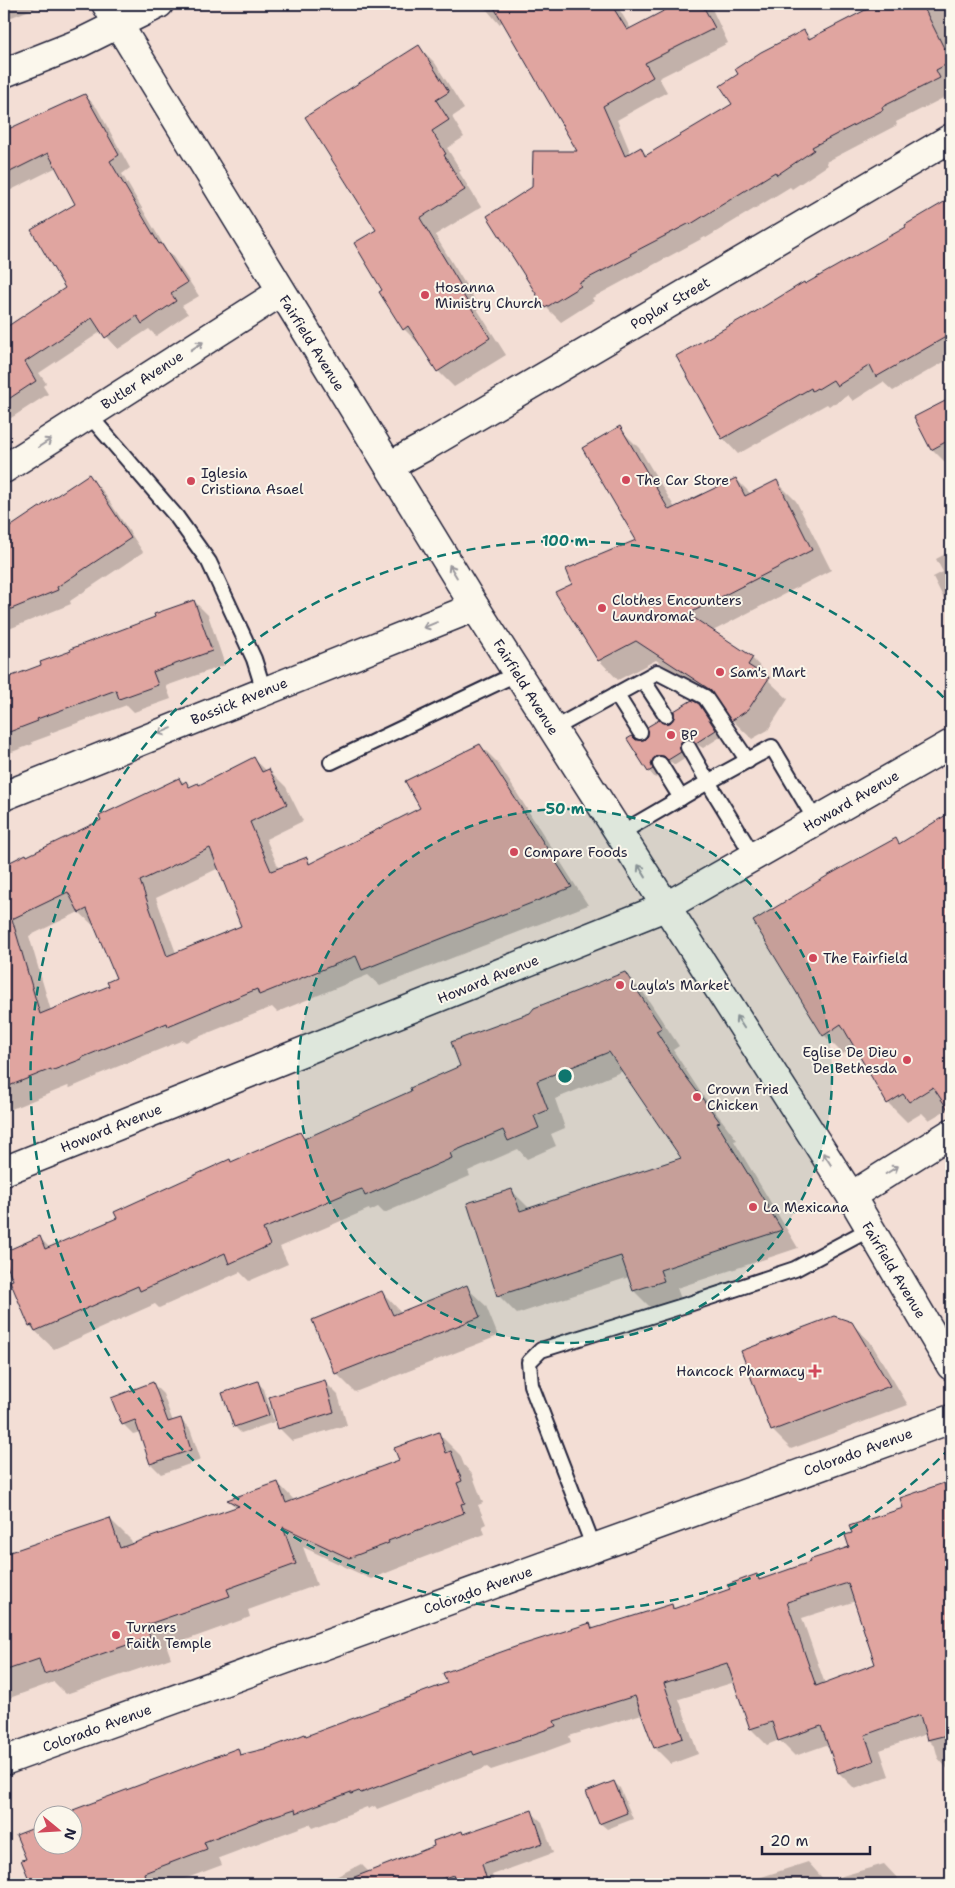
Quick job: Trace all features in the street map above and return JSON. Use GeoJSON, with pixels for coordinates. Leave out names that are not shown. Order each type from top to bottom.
{"type":"FeatureCollection","features":[{"type":"Feature","properties":{"kind":"street"},"geometry":{"type":"LineString","coordinates":[[4,73],[80,43],[112,14],[159,4]]}},
{"type":"Feature","properties":{"kind":"street","name":"Fairfield Avenue"},"geometry":{"type":"LineString","coordinates":[[112,14],[475,606],[665,907],[851,1196],[951,1366]]}},
{"type":"Feature","properties":{"kind":"street","name":"Poplar Street"},"geometry":{"type":"LineString","coordinates":[[389,466],[437,440],[951,138]]}},
{"type":"Feature","properties":{"kind":"street","name":"Butler Avenue"},"geometry":{"type":"LineString","coordinates":[[4,469],[281,292]]}},
{"type":"Feature","properties":{"kind":"street","name":"Bassick Avenue"},"geometry":{"type":"LineString","coordinates":[[4,796],[475,606]]}},
{"type":"Feature","properties":{"kind":"street","name":"Howard Avenue"},"geometry":{"type":"LineString","coordinates":[[4,1171],[665,907],[951,744]]}},
{"type":"Feature","properties":{"kind":"street"},"geometry":{"type":"LineString","coordinates":[[851,1196],[951,1134]]}},
{"type":"Feature","properties":{"kind":"street","name":"Colorado Avenue"},"geometry":{"type":"LineString","coordinates":[[4,1761],[951,1418]]}},
{"type":"Feature","properties":{"kind":"lane"},"geometry":{"type":"LineString","coordinates":[[88,415],[176,516],[210,562],[254,659],[264,691]]}},
{"type":"Feature","properties":{"kind":"lane"},"geometry":{"type":"LineString","coordinates":[[552,729],[657,672],[705,697],[748,760]]}},
{"type":"Feature","properties":{"kind":"lane"},"geometry":{"type":"LineString","coordinates":[[331,762],[518,673]]}},
{"type":"Feature","properties":{"kind":"lane"},"geometry":{"type":"LineString","coordinates":[[644,680],[666,715]]}},
{"type":"Feature","properties":{"kind":"lane"},"geometry":{"type":"LineString","coordinates":[[616,694],[640,732]]}},
{"type":"Feature","properties":{"kind":"lane"},"geometry":{"type":"LineString","coordinates":[[688,747],[754,857]]}},
{"type":"Feature","properties":{"kind":"lane"},"geometry":{"type":"LineString","coordinates":[[619,834],[772,747],[816,821]]}},
{"type":"Feature","properties":{"kind":"lane"},"geometry":{"type":"LineString","coordinates":[[660,764],[681,798]]}},
{"type":"Feature","properties":{"kind":"lane"},"geometry":{"type":"LineString","coordinates":[[594,1548],[530,1385],[529,1362],[541,1350],[686,1305],[795,1268],[870,1229]]}},
{"type":"Feature","properties":{"kind":"building"},"geometry":{"type":"Polygon","coordinates":[[[492,4],[611,4],[627,30],[677,4],[702,4],[715,28],[645,63],[653,77],[603,106],[625,156],[641,147],[645,156],[732,104],[720,86],[738,74],[735,69],[761,52],[804,30],[809,39],[877,4],[922,4],[951,62],[936,70],[940,78],[882,107],[883,110],[812,147],[814,150],[777,175],[775,172],[691,224],[630,254],[631,256],[579,283],[581,286],[545,308],[487,216],[532,187],[533,151],[577,151],[492,4]]]}},
{"type":"Feature","properties":{"kind":"building"},"geometry":{"type":"Polygon","coordinates":[[[419,45],[449,92],[436,100],[449,120],[432,131],[465,190],[420,218],[464,291],[462,293],[490,338],[437,372],[408,326],[403,330],[379,292],[382,290],[354,243],[376,230],[305,117],[419,45]]]}},
{"type":"Feature","properties":{"kind":"building"},"geometry":{"type":"Polygon","coordinates":[[[85,94],[119,155],[110,161],[159,244],[161,243],[187,283],[171,293],[176,301],[142,324],[137,316],[105,338],[92,318],[25,362],[36,381],[4,402],[4,326],[5,328],[65,288],[31,230],[75,204],[48,153],[4,175],[4,131],[85,94]]]}},
{"type":"Feature","properties":{"kind":"building"},"geometry":{"type":"Polygon","coordinates":[[[951,198],[951,334],[876,377],[870,365],[837,386],[833,380],[818,389],[812,391],[811,388],[722,439],[676,356],[742,320],[804,282],[805,284],[906,227],[905,225],[951,198]]]}},
{"type":"Feature","properties":{"kind":"building"},"geometry":{"type":"Polygon","coordinates":[[[951,398],[951,439],[931,450],[914,417],[951,398]]]}},
{"type":"Feature","properties":{"kind":"building"},"geometry":{"type":"Polygon","coordinates":[[[620,426],[669,510],[736,478],[745,496],[777,480],[812,550],[688,614],[753,657],[748,665],[769,678],[748,710],[731,721],[709,689],[636,641],[598,661],[555,592],[572,584],[566,569],[636,540],[582,448],[620,426]]]}},
{"type":"Feature","properties":{"kind":"building"},"geometry":{"type":"Polygon","coordinates":[[[89,474],[131,538],[57,587],[58,590],[4,612],[4,531],[89,474]]]}},
{"type":"Feature","properties":{"kind":"building"},"geometry":{"type":"Polygon","coordinates":[[[194,600],[212,651],[153,672],[158,685],[119,699],[116,690],[37,719],[38,721],[4,734],[4,679],[41,665],[40,662],[71,651],[70,649],[155,617],[154,614],[194,600]]]}},
{"type":"Feature","properties":{"kind":"building","name":"BP"},"geometry":{"type":"Polygon","coordinates":[[[692,700],[699,704],[716,730],[696,743],[689,738],[683,740],[679,746],[681,752],[668,760],[664,756],[656,756],[651,764],[653,769],[648,772],[627,739],[632,736],[636,740],[644,740],[648,736],[647,727],[659,720],[663,723],[670,723],[674,718],[674,711],[692,700]]]}},
{"type":"Feature","properties":{"kind":"building"},"geometry":{"type":"Polygon","coordinates":[[[480,744],[572,887],[362,970],[356,956],[259,995],[257,989],[168,1026],[167,1023],[82,1059],[4,1088],[4,865],[26,854],[27,856],[101,820],[99,816],[179,778],[182,784],[186,781],[189,787],[198,783],[199,785],[254,757],[262,772],[269,769],[287,804],[250,822],[271,871],[307,857],[309,864],[420,808],[405,781],[480,744]],[[210,848],[140,881],[167,956],[241,926],[210,848]],[[68,892],[12,919],[40,1014],[109,986],[107,982],[116,978],[87,909],[79,913],[68,892]]]}},
{"type":"Feature","properties":{"kind":"building"},"geometry":{"type":"Polygon","coordinates":[[[951,812],[951,1114],[933,1087],[909,1102],[903,1094],[887,1104],[841,1024],[823,1036],[753,921],[827,876],[896,838],[899,844],[951,812]]]}},
{"type":"Feature","properties":{"kind":"building"},"geometry":{"type":"Polygon","coordinates":[[[625,972],[662,1028],[656,1031],[684,1074],[720,1122],[717,1123],[782,1230],[660,1270],[664,1281],[633,1291],[621,1256],[497,1296],[467,1203],[512,1189],[520,1211],[681,1158],[609,1052],[537,1081],[548,1110],[534,1116],[539,1128],[508,1141],[503,1130],[450,1153],[452,1158],[365,1196],[362,1189],[350,1192],[263,1229],[270,1245],[229,1264],[225,1253],[140,1291],[138,1286],[35,1331],[32,1325],[29,1326],[10,1281],[13,1280],[4,1259],[4,1252],[40,1236],[45,1249],[117,1218],[114,1212],[230,1159],[231,1162],[300,1132],[304,1139],[411,1091],[410,1088],[460,1066],[451,1042],[530,1013],[534,1008],[625,972]]]}},
{"type":"Feature","properties":{"kind":"building"},"geometry":{"type":"Polygon","coordinates":[[[467,1285],[480,1317],[335,1374],[312,1320],[382,1291],[393,1315],[467,1285]]]}},
{"type":"Feature","properties":{"kind":"building","name":"Hancock Pharmacy"},"geometry":{"type":"Polygon","coordinates":[[[834,1316],[852,1322],[890,1386],[771,1431],[741,1351],[834,1316]]]}},
{"type":"Feature","properties":{"kind":"building"},"geometry":{"type":"Polygon","coordinates":[[[325,1380],[334,1412],[278,1429],[269,1397],[325,1380]]]}},
{"type":"Feature","properties":{"kind":"building"},"geometry":{"type":"Polygon","coordinates":[[[258,1381],[269,1415],[234,1427],[222,1393],[258,1381]]]}},
{"type":"Feature","properties":{"kind":"building"},"geometry":{"type":"Polygon","coordinates":[[[153,1382],[168,1422],[181,1418],[191,1450],[150,1464],[135,1420],[122,1425],[111,1398],[153,1382]]]}},
{"type":"Feature","properties":{"kind":"building"},"geometry":{"type":"Polygon","coordinates":[[[439,1432],[446,1453],[451,1451],[462,1481],[457,1483],[465,1503],[461,1504],[464,1513],[388,1541],[389,1543],[349,1558],[283,1527],[296,1564],[227,1589],[230,1596],[146,1625],[150,1637],[44,1674],[39,1659],[4,1671],[4,1554],[110,1518],[120,1548],[239,1506],[227,1500],[278,1482],[286,1503],[399,1460],[394,1448],[439,1432]]]}},
{"type":"Feature","properties":{"kind":"building"},"geometry":{"type":"Polygon","coordinates":[[[944,1483],[951,1503],[951,1734],[927,1740],[920,1715],[865,1735],[874,1761],[838,1773],[821,1726],[778,1741],[772,1722],[750,1729],[727,1663],[664,1683],[683,1738],[654,1748],[635,1696],[554,1721],[556,1726],[474,1755],[472,1751],[361,1793],[359,1791],[351,1794],[351,1792],[296,1813],[295,1809],[264,1819],[204,1842],[207,1849],[144,1873],[145,1877],[126,1884],[31,1884],[21,1860],[26,1859],[16,1835],[32,1829],[32,1856],[82,1856],[82,1807],[238,1748],[240,1755],[272,1747],[305,1734],[306,1736],[447,1683],[443,1673],[515,1647],[590,1623],[592,1629],[672,1604],[673,1609],[730,1589],[727,1585],[757,1574],[759,1580],[810,1562],[809,1560],[849,1547],[845,1535],[852,1533],[849,1526],[903,1508],[900,1498],[944,1483]],[[848,1583],[787,1602],[816,1686],[875,1664],[848,1583]]]}},
{"type":"Feature","properties":{"kind":"building"},"geometry":{"type":"Polygon","coordinates":[[[614,1781],[627,1813],[599,1824],[586,1792],[614,1781]]]}},
{"type":"Feature","properties":{"kind":"building"},"geometry":{"type":"Polygon","coordinates":[[[532,1810],[543,1843],[482,1864],[488,1884],[456,1884],[453,1875],[427,1884],[343,1884],[342,1882],[434,1846],[433,1841],[462,1831],[463,1834],[532,1810]]]}},
{"type":"Feature","properties":{"kind":"place","name":"Hosanna Ministry Church"},"geometry":{"type":"Point","coordinates":[425,295]}},
{"type":"Feature","properties":{"kind":"place","name":"The Car Store"},"geometry":{"type":"Point","coordinates":[626,480]}},
{"type":"Feature","properties":{"kind":"place","name":"Iglesia Cristiana Asael"},"geometry":{"type":"Point","coordinates":[191,481]}},
{"type":"Feature","properties":{"kind":"place","name":"Clothes Encounters Laundromat"},"geometry":{"type":"Point","coordinates":[602,608]}},
{"type":"Feature","properties":{"kind":"place","name":"Sam's Mart"},"geometry":{"type":"Point","coordinates":[720,672]}},
{"type":"Feature","properties":{"kind":"place","name":"BP"},"geometry":{"type":"Point","coordinates":[671,735]}},
{"type":"Feature","properties":{"kind":"place","name":"Compare Foods"},"geometry":{"type":"Point","coordinates":[514,852]}},
{"type":"Feature","properties":{"kind":"place","name":"The Fairfield"},"geometry":{"type":"Point","coordinates":[813,958]}},
{"type":"Feature","properties":{"kind":"place","name":"Layla's Market"},"geometry":{"type":"Point","coordinates":[620,985]}},
{"type":"Feature","properties":{"kind":"place","name":"Eglise De Dieu De Bethesda"},"geometry":{"type":"Point","coordinates":[907,1060]}},
{"type":"Feature","properties":{"kind":"place","name":"Crown Fried Chicken"},"geometry":{"type":"Point","coordinates":[697,1097]}},
{"type":"Feature","properties":{"kind":"place","name":"La Mexicana"},"geometry":{"type":"Point","coordinates":[753,1207]}},
{"type":"Feature","properties":{"kind":"place","name":"Hancock Pharmacy"},"geometry":{"type":"Point","coordinates":[815,1371]}},
{"type":"Feature","properties":{"kind":"place","name":"Turners Faith Temple"},"geometry":{"type":"Point","coordinates":[116,1635]}}]}
